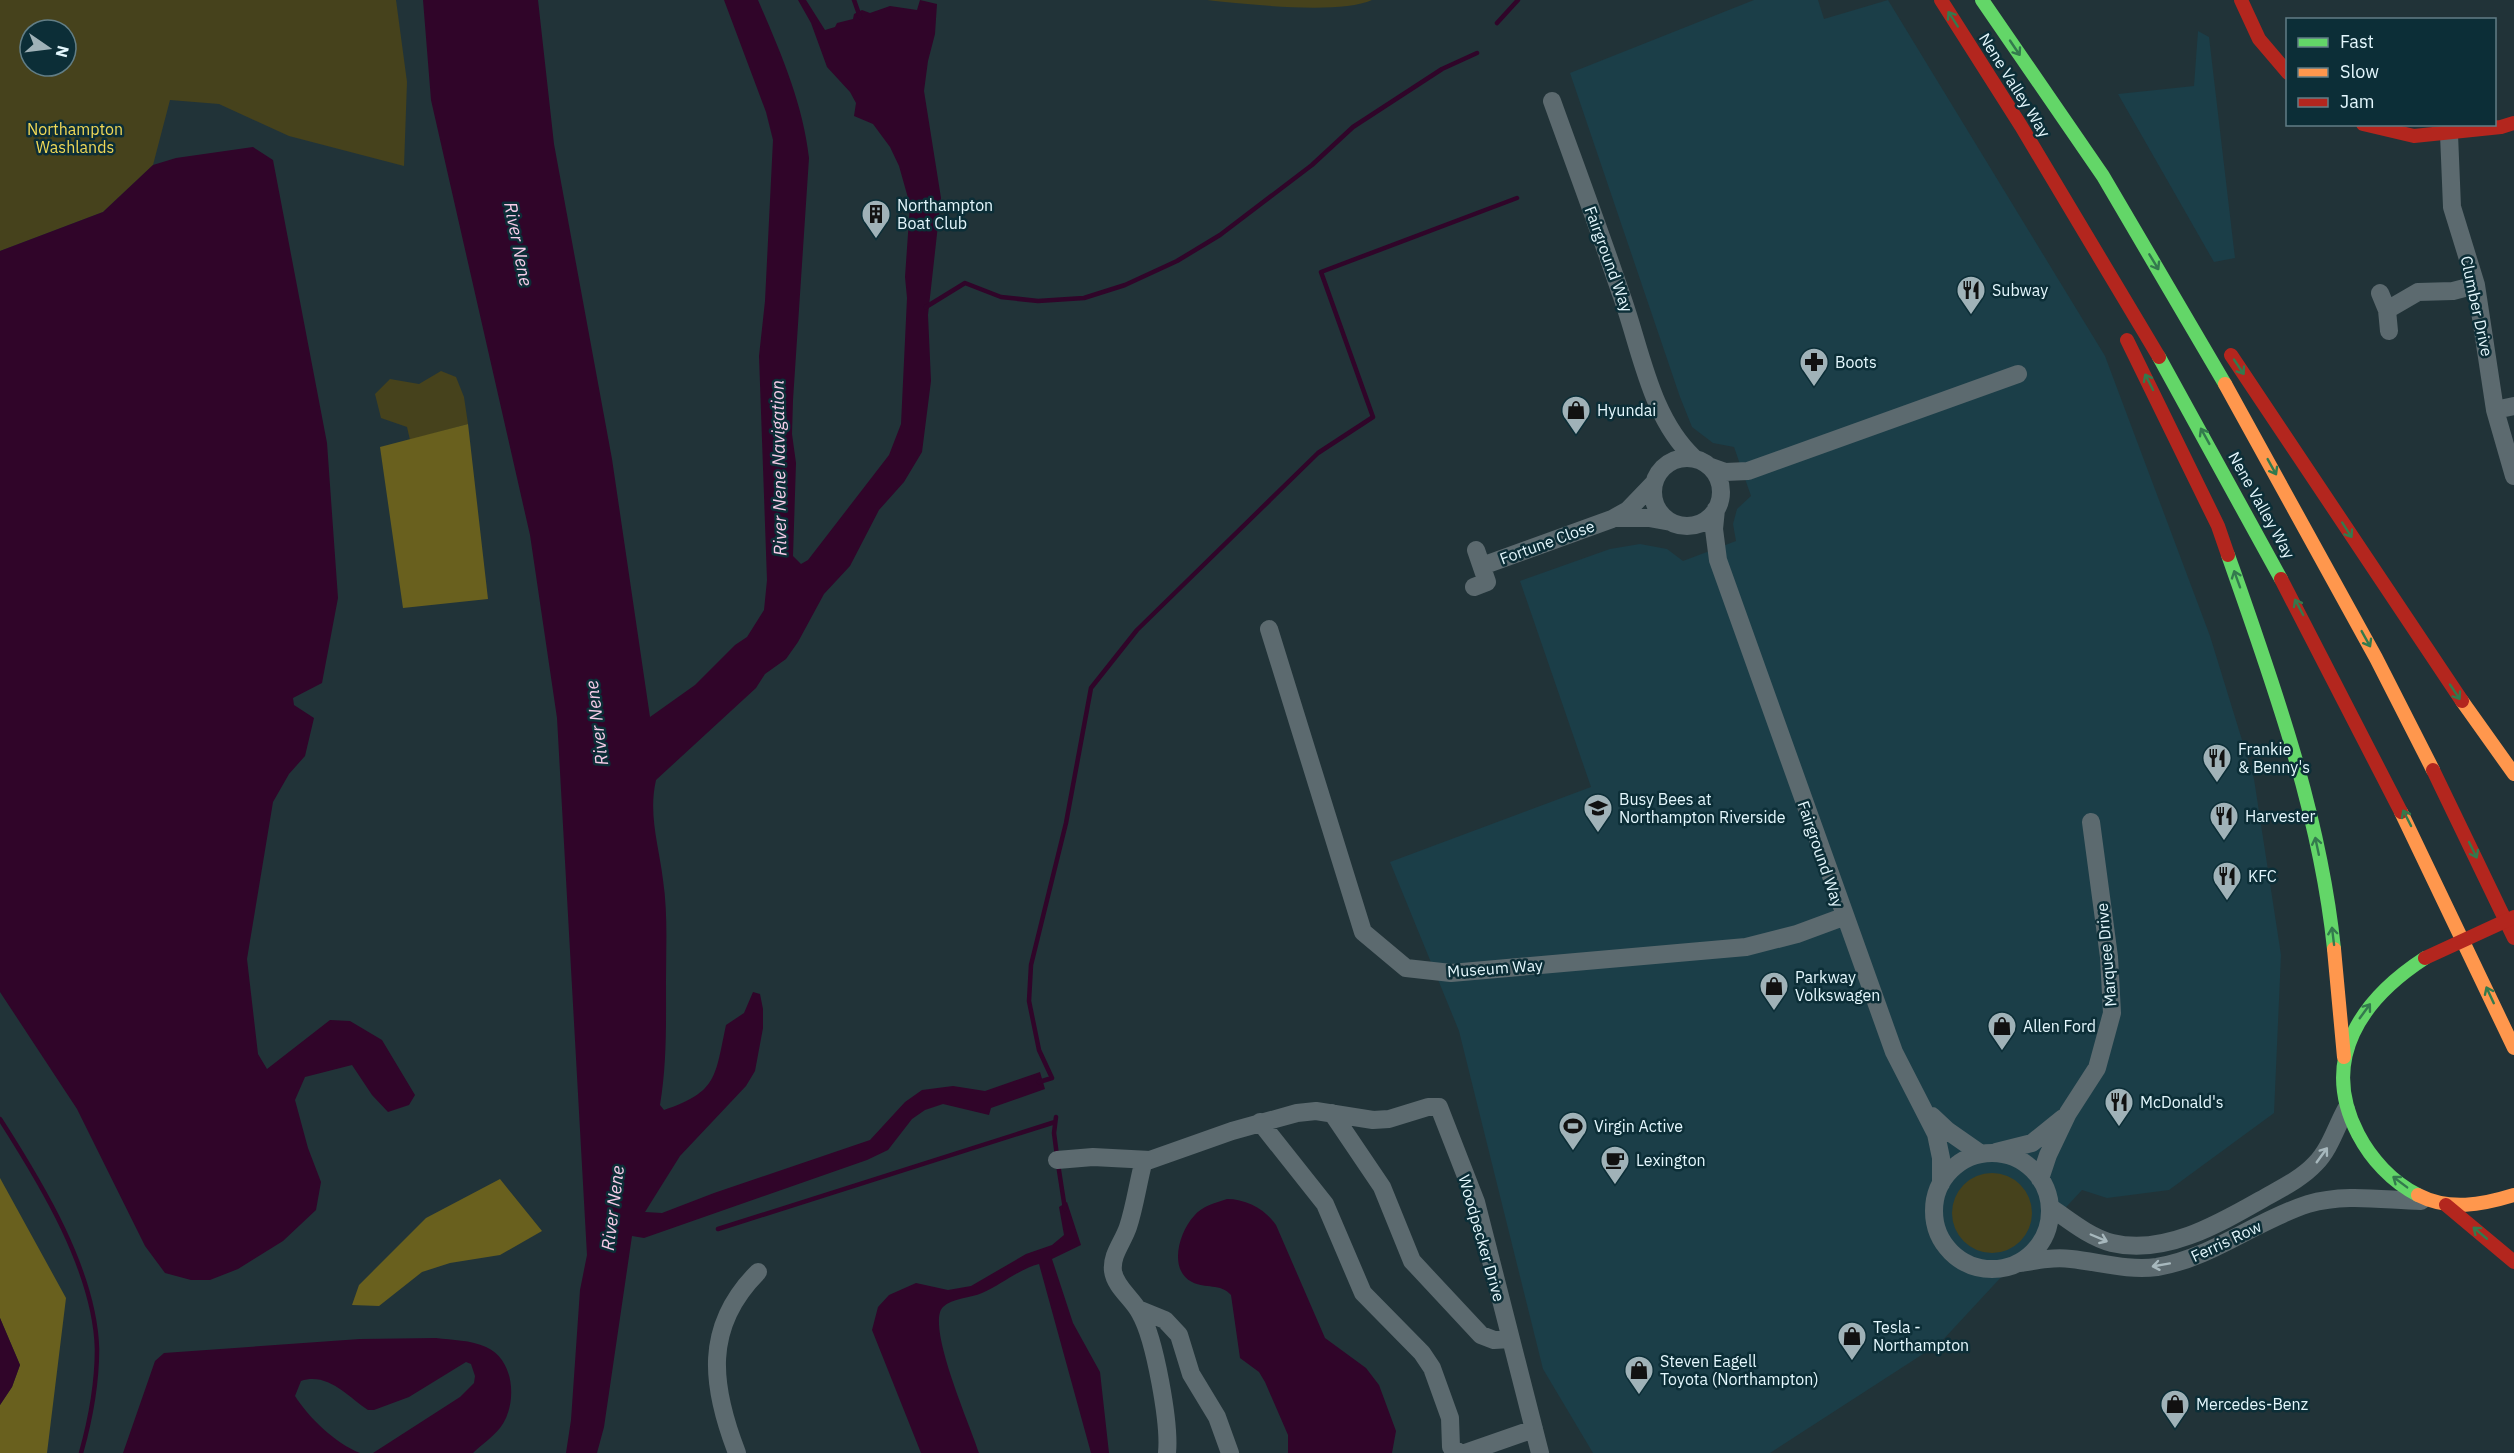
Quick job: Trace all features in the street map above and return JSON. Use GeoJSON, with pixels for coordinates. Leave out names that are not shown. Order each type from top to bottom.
{"type":"FeatureCollection","features":[{"type":"Feature","properties":{"kind":"main road","name":"Nene Valley Way"},"geometry":{"type":"LineString","coordinates":[[1941,0],[2008,103],[2108,266],[2267,548],[2432,869],[2514,1048]]}},
{"type":"Feature","properties":{"kind":"main road","name":"Nene Valley Way"},"geometry":{"type":"LineString","coordinates":[[1982,0],[2103,176],[2244,415],[2371,648],[2476,855],[2514,938]]}},
{"type":"Feature","properties":{"kind":"main road"},"geometry":{"type":"LineString","coordinates":[[2241,0],[2259,39],[2286,71]]}},
{"type":"Feature","properties":{"kind":"main road"},"geometry":{"type":"LineString","coordinates":[[2008,103],[2092,272]]}},
{"type":"Feature","properties":{"kind":"main road"},"geometry":{"type":"LineString","coordinates":[[2372,126],[2414,136],[2449,134],[2514,123]]}},
{"type":"Feature","properties":{"kind":"main road"},"geometry":{"type":"LineString","coordinates":[[2103,176],[2148,231],[2179,277]]}},
{"type":"Feature","properties":{"kind":"main road"},"geometry":{"type":"LineString","coordinates":[[2122,331],[2218,526],[2277,694],[2309,811],[2329,903],[2344,1057],[2346,1109],[2366,1149],[2382,1168],[2402,1185],[2438,1203],[2514,1262]]}},
{"type":"Feature","properties":{"kind":"main road"},"geometry":{"type":"LineString","coordinates":[[2222,341],[2447,680],[2514,774]]}},
{"type":"Feature","properties":{"kind":"main road"},"geometry":{"type":"LineString","coordinates":[[2344,1057],[2358,1022],[2379,993],[2402,972],[2425,958],[2514,917]]}},
{"type":"Feature","properties":{"kind":"main road"},"geometry":{"type":"LineString","coordinates":[[2438,1203],[2484,1202],[2514,1195]]}},
{"type":"Feature","properties":{"kind":"street","name":"Fairground Way"},"geometry":{"type":"LineString","coordinates":[[1552,101],[1622,294],[1662,418]]}},
{"type":"Feature","properties":{"kind":"street","name":"Clumber Drive"},"geometry":{"type":"LineString","coordinates":[[2449,134],[2452,207],[2476,285],[2495,410],[2514,477]]}},
{"type":"Feature","properties":{"kind":"street"},"geometry":{"type":"LineString","coordinates":[[2389,331],[2383,301],[2418,292],[2454,291],[2476,285]]}},
{"type":"Feature","properties":{"kind":"street"},"geometry":{"type":"LineString","coordinates":[[1662,418],[1677,442],[1694,458],[1725,471],[1748,471],[2018,374]]}},
{"type":"Feature","properties":{"kind":"street"},"geometry":{"type":"LineString","coordinates":[[2495,410],[2514,406]]}},
{"type":"Feature","properties":{"kind":"street"},"geometry":{"type":"LineString","coordinates":[[1612,519],[1628,510],[1653,484],[1664,466],[1662,418]]}},
{"type":"Feature","properties":{"kind":"street"},"geometry":{"type":"LineString","coordinates":[[1664,466],[1682,458],[1694,458]]}},
{"type":"Feature","properties":{"kind":"street"},"geometry":{"type":"LineString","coordinates":[[1711,467],[1721,486],[1714,529],[1718,560]]}},
{"type":"Feature","properties":{"kind":"street"},"geometry":{"type":"LineString","coordinates":[[1612,519],[1631,517],[1676,524],[1705,521],[1748,471]]}},
{"type":"Feature","properties":{"kind":"street"},"geometry":{"type":"LineString","coordinates":[[1653,484],[1656,507],[1676,524],[1702,538],[1718,560]]}},
{"type":"Feature","properties":{"kind":"street","name":"Fortune Close"},"geometry":{"type":"LineString","coordinates":[[1474,587],[1487,582],[1479,558],[1612,519]]}},
{"type":"Feature","properties":{"kind":"street","name":"Fairground Way"},"geometry":{"type":"LineString","coordinates":[[1718,560],[1843,916],[1894,1052],[1936,1134],[1941,1158],[1941,1184]]}},
{"type":"Feature","properties":{"kind":"street","name":"Museum Way"},"geometry":{"type":"LineString","coordinates":[[1269,629],[1363,932],[1406,968],[1451,973],[1746,947],[1797,934],[1843,916]]}},
{"type":"Feature","properties":{"kind":"street","name":"Marquee Drive"},"geometry":{"type":"LineString","coordinates":[[2068,1113],[2097,1068],[2112,1013],[2109,957],[2091,822]]}},
{"type":"Feature","properties":{"kind":"street","name":"Woodpecker Drive"},"geometry":{"type":"LineString","coordinates":[[1057,1160],[1093,1157],[1144,1160],[1260,1122],[1297,1113],[1332,1113],[1373,1120],[1389,1119],[1428,1107],[1439,1107],[1476,1202],[1540,1453]]}},
{"type":"Feature","properties":{"kind":"street"},"geometry":{"type":"LineString","coordinates":[[1924,1109],[1948,1131],[1988,1153],[2013,1157],[2031,1168],[2040,1179],[2050,1207],[2046,1233],[2036,1249],[2021,1263],[2008,1268],[1982,1269],[1963,1262],[1948,1250],[1939,1235],[1934,1218],[1935,1201],[1941,1184],[1950,1171],[1963,1160],[1988,1153],[2032,1143],[2068,1113]]}},
{"type":"Feature","properties":{"kind":"street","name":"Ferris Row"},"geometry":{"type":"LineString","coordinates":[[2050,1207],[2098,1239],[2114,1244],[2152,1245],[2195,1234],[2242,1211],[2314,1166],[2331,1142],[2346,1109]]}},
{"type":"Feature","properties":{"kind":"street"},"geometry":{"type":"LineString","coordinates":[[1332,1113],[1382,1187],[1416,1268],[1481,1335],[1494,1340],[1510,1339]]}},
{"type":"Feature","properties":{"kind":"street"},"geometry":{"type":"LineString","coordinates":[[2040,1179],[2048,1155],[2068,1113]]}},
{"type":"Feature","properties":{"kind":"street"},"geometry":{"type":"LineString","coordinates":[[1260,1122],[1325,1204],[1363,1293],[1422,1353],[1432,1368],[1448,1407],[1451,1447],[1462,1453],[1534,1429]]}},
{"type":"Feature","properties":{"kind":"street"},"geometry":{"type":"LineString","coordinates":[[1144,1160],[1128,1229],[1114,1258],[1113,1269],[1114,1277],[1138,1310],[1149,1337],[1161,1395],[1168,1441],[1167,1453]]}},
{"type":"Feature","properties":{"kind":"street","name":"Ferris Row"},"geometry":{"type":"LineString","coordinates":[[2021,1263],[2068,1259],[2137,1268],[2156,1267],[2204,1254],[2272,1218],[2311,1203],[2357,1197],[2438,1203]]}},
{"type":"Feature","properties":{"kind":"street"},"geometry":{"type":"LineString","coordinates":[[737,1453],[724,1419],[715,1367],[716,1350],[721,1328],[734,1303],[745,1285],[758,1272]]}},
{"type":"Feature","properties":{"kind":"street"},"geometry":{"type":"LineString","coordinates":[[1138,1310],[1165,1320],[1179,1335],[1191,1374],[1217,1417],[1230,1453]]}},
{"type":"Feature","properties":{"kind":"shaded area"},"geometry":{"type":"Polygon","coordinates":[[[1754,0],[1818,0],[1824,19],[1888,0],[2105,356],[2210,636],[2254,779],[2281,955],[2274,1113],[2169,1190],[2107,1198],[2082,1190],[1940,1343],[1770,1453],[1593,1453],[1543,1369],[1459,1031],[1390,862],[1591,787],[1520,581],[1610,549],[1640,544],[1667,549],[1683,561],[1736,541],[1733,524],[1737,509],[1751,496],[1734,447],[1713,443],[1692,427],[1570,73],[1754,0]]]}},
{"type":"Feature","properties":{"kind":"shaded area"},"geometry":{"type":"Polygon","coordinates":[[[2198,31],[2209,37],[2235,258],[2214,262],[2118,94],[2194,86],[2198,31]]]}},
{"type":"Feature","properties":{"kind":"shaded area"},"geometry":{"type":"Polygon","coordinates":[[[468,424],[488,599],[403,608],[380,447],[468,424]]]}},
{"type":"Feature","properties":{"kind":"shaded area"},"geometry":{"type":"Polygon","coordinates":[[[0,1178],[66,1298],[47,1453],[0,1453],[0,1405],[12,1387],[20,1365],[0,1318],[0,1178]]]}},
{"type":"Feature","properties":{"kind":"shaded area"},"geometry":{"type":"Polygon","coordinates":[[[500,1179],[542,1231],[500,1255],[450,1263],[422,1272],[379,1306],[352,1305],[359,1285],[426,1218],[500,1179]]]}},
{"type":"Feature","properties":{"kind":"green space","name":"Northampton Washlands"},"geometry":{"type":"Polygon","coordinates":[[[0,0],[396,0],[407,82],[404,166],[289,136],[219,104],[170,100],[153,165],[103,212],[0,251],[0,0]]]}},
{"type":"Feature","properties":{"kind":"green space"},"geometry":{"type":"Polygon","coordinates":[[[1207,0],[1372,0],[1338,7],[1315,8],[1207,0]]]}},
{"type":"Feature","properties":{"kind":"green space"},"geometry":{"type":"Polygon","coordinates":[[[441,371],[456,377],[464,397],[468,424],[410,440],[407,427],[381,418],[375,394],[390,379],[419,384],[441,371]]]}},
{"type":"Feature","properties":{"kind":"green space"},"geometry":{"type":"Polygon","coordinates":[[[1984,1173],[2000,1173],[2021,1184],[2032,1205],[2032,1221],[2021,1242],[2000,1253],[1984,1253],[1970,1247],[1958,1235],[1952,1221],[1952,1205],[1958,1191],[1970,1179],[1984,1173]]]}},
{"type":"Feature","properties":{"kind":"water"},"geometry":{"type":"Polygon","coordinates":[[[423,0],[538,0],[554,144],[612,459],[650,717],[695,685],[735,645],[747,637],[764,610],[767,580],[759,356],[765,301],[773,140],[766,112],[724,0],[758,0],[796,97],[809,158],[792,434],[796,463],[793,556],[801,564],[808,560],[889,455],[901,424],[907,298],[905,277],[910,205],[899,166],[890,147],[873,124],[854,116],[856,103],[850,92],[827,67],[811,23],[798,0],[806,0],[825,30],[835,27],[837,23],[853,19],[854,14],[862,10],[870,13],[890,6],[917,10],[920,0],[937,4],[935,34],[924,91],[941,198],[928,315],[931,381],[922,452],[904,482],[879,510],[850,566],[824,594],[786,659],[765,674],[756,688],[656,780],[653,806],[665,892],[666,930],[666,1043],[660,1105],[664,1110],[682,1103],[704,1089],[716,1070],[726,1025],[744,1013],[753,992],[760,994],[763,1028],[755,1071],[746,1086],[680,1156],[645,1212],[662,1213],[870,1140],[905,1102],[922,1090],[953,1086],[985,1091],[1040,1072],[1045,1089],[991,1108],[989,1115],[943,1104],[925,1110],[912,1119],[888,1150],[867,1160],[644,1238],[632,1236],[604,1427],[597,1453],[566,1453],[571,1420],[580,1290],[587,1255],[557,718],[530,535],[431,100],[423,0]]]}},
{"type":"Feature","properties":{"kind":"water"},"geometry":{"type":"Polygon","coordinates":[[[253,147],[273,160],[327,443],[338,598],[322,683],[293,698],[294,705],[314,718],[305,756],[289,774],[273,802],[247,959],[258,1054],[267,1069],[330,1020],[350,1021],[382,1040],[415,1095],[409,1105],[388,1112],[372,1095],[352,1065],[305,1077],[295,1100],[308,1148],[321,1182],[316,1210],[283,1241],[238,1269],[210,1280],[191,1280],[165,1273],[145,1246],[77,1109],[0,992],[0,251],[103,212],[153,165],[176,158],[253,147]]]}},
{"type":"Feature","properties":{"kind":"water"},"geometry":{"type":"Polygon","coordinates":[[[1227,1199],[1254,1206],[1276,1225],[1325,1338],[1366,1368],[1379,1385],[1396,1431],[1392,1453],[1288,1453],[1288,1435],[1265,1382],[1259,1372],[1240,1358],[1231,1295],[1218,1287],[1192,1282],[1180,1269],[1178,1250],[1189,1223],[1201,1210],[1227,1199]]]}},
{"type":"Feature","properties":{"kind":"water"},"geometry":{"type":"Polygon","coordinates":[[[1067,1202],[1081,1245],[1052,1259],[1073,1323],[1100,1372],[1109,1453],[1091,1453],[1039,1264],[982,1293],[951,1302],[943,1307],[939,1317],[945,1355],[979,1453],[921,1453],[872,1330],[878,1307],[889,1295],[916,1283],[948,1290],[971,1286],[1026,1254],[1052,1245],[1064,1235],[1059,1207],[1067,1202]]]}},
{"type":"Feature","properties":{"kind":"water"},"geometry":{"type":"Polygon","coordinates":[[[0,1318],[20,1365],[12,1387],[0,1405],[0,1318]]]}},
{"type":"Feature","properties":{"kind":"water"},"geometry":{"type":"Polygon","coordinates":[[[436,1338],[486,1347],[496,1353],[508,1372],[511,1395],[506,1418],[500,1428],[473,1453],[373,1453],[460,1397],[474,1383],[475,1376],[471,1364],[466,1362],[409,1397],[374,1410],[368,1410],[329,1383],[311,1379],[301,1381],[295,1396],[308,1413],[341,1443],[360,1453],[123,1453],[155,1361],[164,1353],[360,1339],[436,1338]]]}},
{"type":"Feature","properties":{"kind":"waterway"},"geometry":{"type":"LineString","coordinates":[[854,0],[860,17]]}},
{"type":"Feature","properties":{"kind":"waterway"},"geometry":{"type":"LineString","coordinates":[[1497,23],[1518,0]]}},
{"type":"Feature","properties":{"kind":"waterway"},"geometry":{"type":"LineString","coordinates":[[926,307],[965,283],[1001,297],[1038,301],[1084,298],[1125,285],[1177,261],[1220,235],[1312,165],[1353,127],[1442,69],[1477,53]]}},
{"type":"Feature","properties":{"kind":"waterway"},"geometry":{"type":"LineString","coordinates":[[1039,1082],[1052,1078],[1039,1050],[1029,1001],[1031,965],[1066,823],[1091,688],[1137,630],[1318,453],[1373,417],[1321,272],[1517,198]]}},
{"type":"Feature","properties":{"kind":"waterway"},"geometry":{"type":"LineString","coordinates":[[1056,1117],[1054,1133],[1057,1156]]}},
{"type":"Feature","properties":{"kind":"waterway"},"geometry":{"type":"LineString","coordinates":[[0,1119],[48,1199],[63,1229],[87,1289],[94,1319],[97,1362],[92,1402],[81,1453]]}},
{"type":"Feature","properties":{"kind":"waterway"},"geometry":{"type":"LineString","coordinates":[[718,1229],[1055,1122]]}},
{"type":"Feature","properties":{"kind":"waterway"},"geometry":{"type":"LineString","coordinates":[[1058,1164],[1065,1209]]}},
{"type":"Feature","properties":{"kind":"traffic: fast"},"geometry":{"type":"LineString","coordinates":[[1982,0],[2103,176],[2225,384]]}},
{"type":"Feature","properties":{"kind":"traffic: fast"},"geometry":{"type":"LineString","coordinates":[[2159,357],[2281,579]]}},
{"type":"Feature","properties":{"kind":"traffic: fast"},"geometry":{"type":"LineString","coordinates":[[2228,555],[2293,749],[2318,848],[2334,949]]}},
{"type":"Feature","properties":{"kind":"traffic: fast"},"geometry":{"type":"LineString","coordinates":[[2418,1195],[2391,1177],[2363,1143],[2347,1107],[2343,1081],[2345,1056],[2353,1033],[2366,1012],[2382,992],[2425,958]]}},
{"type":"Feature","properties":{"kind":"traffic: slow"},"geometry":{"type":"LineString","coordinates":[[2225,384],[2376,658],[2433,770]]}},
{"type":"Feature","properties":{"kind":"traffic: slow"},"geometry":{"type":"LineString","coordinates":[[2462,701],[2514,774]]}},
{"type":"Feature","properties":{"kind":"traffic: slow"},"geometry":{"type":"LineString","coordinates":[[2401,812],[2514,1048]]}},
{"type":"Feature","properties":{"kind":"traffic: slow"},"geometry":{"type":"LineString","coordinates":[[2334,949],[2344,1057]]}},
{"type":"Feature","properties":{"kind":"traffic: slow"},"geometry":{"type":"LineString","coordinates":[[2418,1195],[2454,1205],[2478,1204],[2514,1195]]}},
{"type":"Feature","properties":{"kind":"traffic: jam"},"geometry":{"type":"LineString","coordinates":[[1941,0],[2021,126],[2159,357]]}},
{"type":"Feature","properties":{"kind":"traffic: jam"},"geometry":{"type":"LineString","coordinates":[[2241,0],[2259,39],[2286,71]]}},
{"type":"Feature","properties":{"kind":"traffic: jam"},"geometry":{"type":"LineString","coordinates":[[2372,126],[2414,136],[2501,127],[2514,123]]}},
{"type":"Feature","properties":{"kind":"traffic: jam"},"geometry":{"type":"LineString","coordinates":[[2127,340],[2218,526],[2228,555]]}},
{"type":"Feature","properties":{"kind":"traffic: jam"},"geometry":{"type":"LineString","coordinates":[[2231,355],[2462,701]]}},
{"type":"Feature","properties":{"kind":"traffic: jam"},"geometry":{"type":"LineString","coordinates":[[2281,579],[2401,812]]}},
{"type":"Feature","properties":{"kind":"traffic: jam"},"geometry":{"type":"LineString","coordinates":[[2433,770],[2514,938]]}},
{"type":"Feature","properties":{"kind":"traffic: jam"},"geometry":{"type":"LineString","coordinates":[[2425,958],[2514,917]]}},
{"type":"Feature","properties":{"kind":"traffic: jam"},"geometry":{"type":"LineString","coordinates":[[2446,1205],[2514,1262]]}},
{"type":"Feature","properties":{"kind":"place","name":"Northampton Boat Club"},"geometry":{"type":"Point","coordinates":[876,240]}},
{"type":"Feature","properties":{"kind":"place","name":"Subway"},"geometry":{"type":"Point","coordinates":[1971,316]}},
{"type":"Feature","properties":{"kind":"place","name":"Boots"},"geometry":{"type":"Point","coordinates":[1814,388]}},
{"type":"Feature","properties":{"kind":"place","name":"Hyundai"},"geometry":{"type":"Point","coordinates":[1576,436]}},
{"type":"Feature","properties":{"kind":"place","name":"Frankie & Benny's"},"geometry":{"type":"Point","coordinates":[2217,784]}},
{"type":"Feature","properties":{"kind":"place","name":"Busy Bees at Northampton Riverside"},"geometry":{"type":"Point","coordinates":[1598,834]}},
{"type":"Feature","properties":{"kind":"place","name":"Harvester"},"geometry":{"type":"Point","coordinates":[2224,842]}},
{"type":"Feature","properties":{"kind":"place","name":"KFC"},"geometry":{"type":"Point","coordinates":[2227,902]}},
{"type":"Feature","properties":{"kind":"place","name":"Parkway Volkswagen"},"geometry":{"type":"Point","coordinates":[1774,1012]}},
{"type":"Feature","properties":{"kind":"place","name":"Allen Ford"},"geometry":{"type":"Point","coordinates":[2002,1052]}},
{"type":"Feature","properties":{"kind":"place","name":"McDonald's"},"geometry":{"type":"Point","coordinates":[2119,1128]}},
{"type":"Feature","properties":{"kind":"place","name":"Virgin Active"},"geometry":{"type":"Point","coordinates":[1573,1152]}},
{"type":"Feature","properties":{"kind":"place","name":"Lexington"},"geometry":{"type":"Point","coordinates":[1615,1186]}},
{"type":"Feature","properties":{"kind":"place","name":"Tesla - Northampton"},"geometry":{"type":"Point","coordinates":[1852,1362]}},
{"type":"Feature","properties":{"kind":"place","name":"Steven Eagell Toyota (Northampton)"},"geometry":{"type":"Point","coordinates":[1639,1396]}},
{"type":"Feature","properties":{"kind":"place","name":"Mercedes-Benz"},"geometry":{"type":"Point","coordinates":[2175,1430]}},
{"type":"Feature","properties":{"kind":"water label","name":"River Nene"},"geometry":{"type":"Point","coordinates":[518,244]}},
{"type":"Feature","properties":{"kind":"water label","name":"River Nene Navigation"},"geometry":{"type":"Point","coordinates":[779,468]}},
{"type":"Feature","properties":{"kind":"water label","name":"River Nene"},"geometry":{"type":"Point","coordinates":[597,723]}},
{"type":"Feature","properties":{"kind":"water label","name":"River Nene"},"geometry":{"type":"Point","coordinates":[613,1208]}}]}
